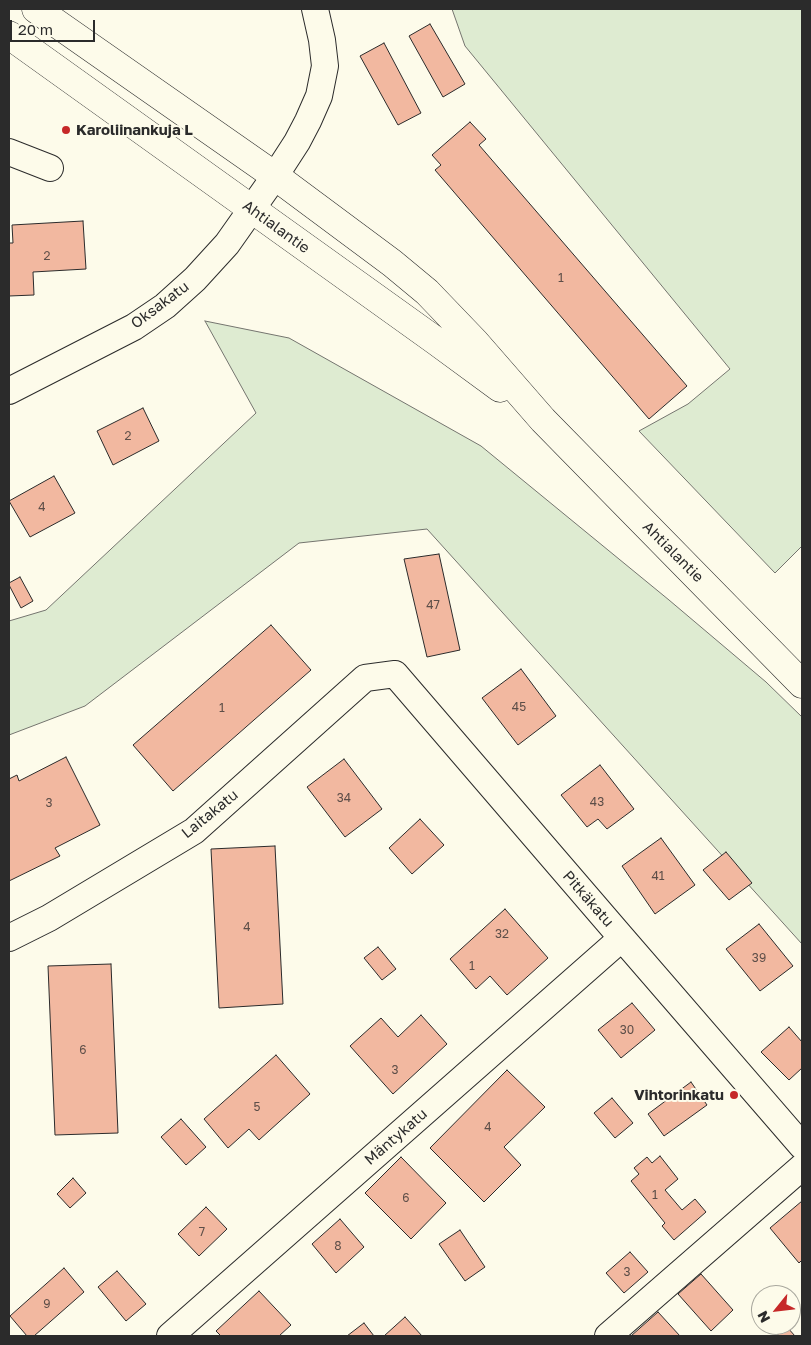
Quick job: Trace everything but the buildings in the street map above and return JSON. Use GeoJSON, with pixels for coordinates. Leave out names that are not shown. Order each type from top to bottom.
{"type":"FeatureCollection","features":[{"type":"Feature","properties":{"kind":"main road","name":"Ahtialantie"},"geometry":{"type":"LineString","coordinates":[[36,9],[275,176],[392,263],[427,292],[475,342],[543,420],[802,684]]}},
{"type":"Feature","properties":{"kind":"main road","name":"Ahtialantie"},"geometry":{"type":"LineString","coordinates":[[9,35],[436,341],[543,420]]}},
{"type":"Feature","properties":{"kind":"street","name":"Oksakatu"},"geometry":{"type":"LineString","coordinates":[[9,391],[134,327],[165,306],[195,279],[227,244],[275,176],[304,128],[319,96],[325,66],[322,40],[315,9]]}},
{"type":"Feature","properties":{"kind":"street"},"geometry":{"type":"LineString","coordinates":[[9,152],[50,168]]}},
{"type":"Feature","properties":{"kind":"street","name":"Pitkäkatu"},"geometry":{"type":"LineString","coordinates":[[366,678],[395,674],[802,1146]]}},
{"type":"Feature","properties":{"kind":"street","name":"Laitakatu"},"geometry":{"type":"LineString","coordinates":[[9,938],[49,918],[194,831],[366,678]]}},
{"type":"Feature","properties":{"kind":"street","name":"Mäntykatu"},"geometry":{"type":"LineString","coordinates":[[170,1336],[622,938]]}},
{"type":"Feature","properties":{"kind":"street"},"geometry":{"type":"LineString","coordinates":[[608,1336],[802,1167]]}},
{"type":"Feature","properties":{"kind":"green space"},"geometry":{"type":"Polygon","coordinates":[[[452,9],[802,9],[802,546],[775,573],[639,431],[688,404],[730,369],[465,46],[452,9]]]}},
{"type":"Feature","properties":{"kind":"green space"},"geometry":{"type":"Polygon","coordinates":[[[205,321],[289,338],[481,446],[669,600],[766,682],[802,717],[802,944],[427,529],[299,543],[85,706],[9,735],[9,621],[46,610],[256,413],[205,321]]]}},
{"type":"Feature","properties":{"kind":"place","name":"Karoliinankuja L"},"geometry":{"type":"Point","coordinates":[66,130]}},
{"type":"Feature","properties":{"kind":"place","name":"Vihtorinkatu"},"geometry":{"type":"Point","coordinates":[734,1095]}}]}
